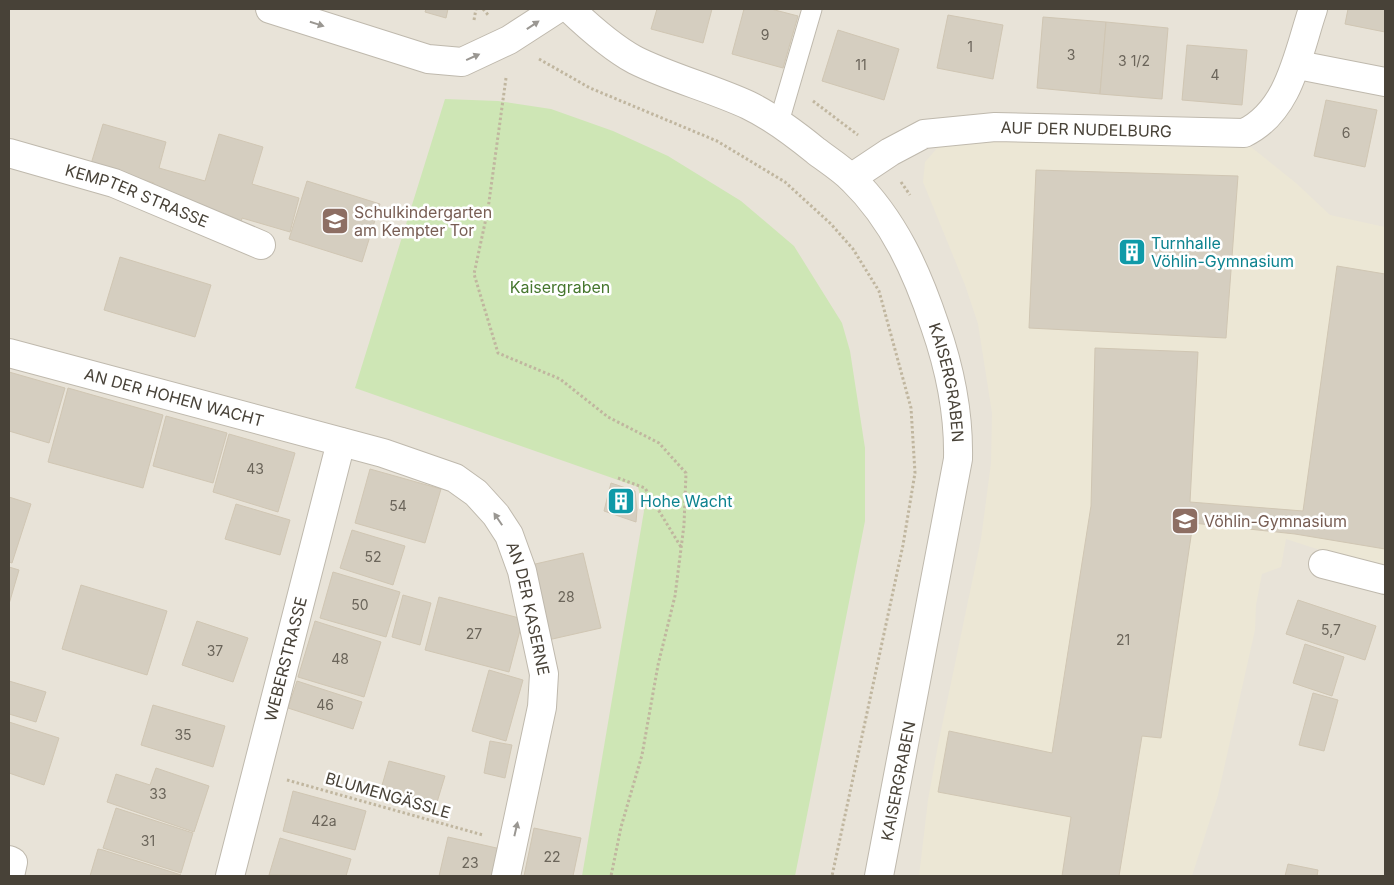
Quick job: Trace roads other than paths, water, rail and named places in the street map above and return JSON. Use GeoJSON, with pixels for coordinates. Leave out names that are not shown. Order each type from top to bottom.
{"type":"FeatureCollection","features":[{"type":"Feature","properties":{"kind":"street"},"geometry":{"type":"LineString","coordinates":[[270,9],[428,59],[462,62],[509,40],[557,9]]}},
{"type":"Feature","properties":{"kind":"street","name":"KAISERGRABEN"},"geometry":{"type":"LineString","coordinates":[[570,9],[593,30],[634,60],[747,104],[779,122],[852,178],[883,215],[901,244],[924,290],[945,357],[959,427],[958,459],[879,876]]}},
{"type":"Feature","properties":{"kind":"street","name":"AUF DER NUDELBURG"},"geometry":{"type":"LineString","coordinates":[[852,178],[890,152],[924,134],[995,127],[1244,133],[1259,126],[1271,113],[1298,65],[1313,9]]}},
{"type":"Feature","properties":{"kind":"street"},"geometry":{"type":"LineString","coordinates":[[1298,65],[1385,82]]}},
{"type":"Feature","properties":{"kind":"street","name":"KEMPTER STRASSE"},"geometry":{"type":"LineString","coordinates":[[9,153],[114,183],[262,246]]}},
{"type":"Feature","properties":{"kind":"street","name":"AN DER HOHEN WACHT"},"geometry":{"type":"LineString","coordinates":[[9,353],[341,442]]}},
{"type":"Feature","properties":{"kind":"street","name":"WEBERSTRASSE"},"geometry":{"type":"LineString","coordinates":[[230,876],[341,442]]}},
{"type":"Feature","properties":{"kind":"street","name":"AN DER KASERNE"},"geometry":{"type":"LineString","coordinates":[[341,442],[416,463],[455,478],[476,493],[496,515],[509,535],[522,571],[544,674],[542,707],[506,876]]}},
{"type":"Feature","properties":{"kind":"street"},"geometry":{"type":"LineString","coordinates":[[1323,564],[1385,580]]}},
{"type":"Feature","properties":{"kind":"street"},"geometry":{"type":"LineString","coordinates":[[9,860],[13,862],[10,876]]}},
{"type":"Feature","properties":{"kind":"lane"},"geometry":{"type":"LineString","coordinates":[[779,122],[812,9]]}},
{"type":"Feature","properties":{"kind":"place","name":"Schulkindergarten am Kempter Tor"},"geometry":{"type":"Point","coordinates":[335,221]}},
{"type":"Feature","properties":{"kind":"place","name":"Turnhalle Vöhlin-Gymnasium"},"geometry":{"type":"Point","coordinates":[1132,252]}},
{"type":"Feature","properties":{"kind":"place","name":"Hohe Wacht"},"geometry":{"type":"Point","coordinates":[621,501]}},
{"type":"Feature","properties":{"kind":"place","name":"Vöhlin-Gymnasium"},"geometry":{"type":"Point","coordinates":[1185,521]}},
{"type":"Feature","properties":{"kind":"park label","name":"Kaisergraben"},"geometry":{"type":"Point","coordinates":[560,287]}}]}
